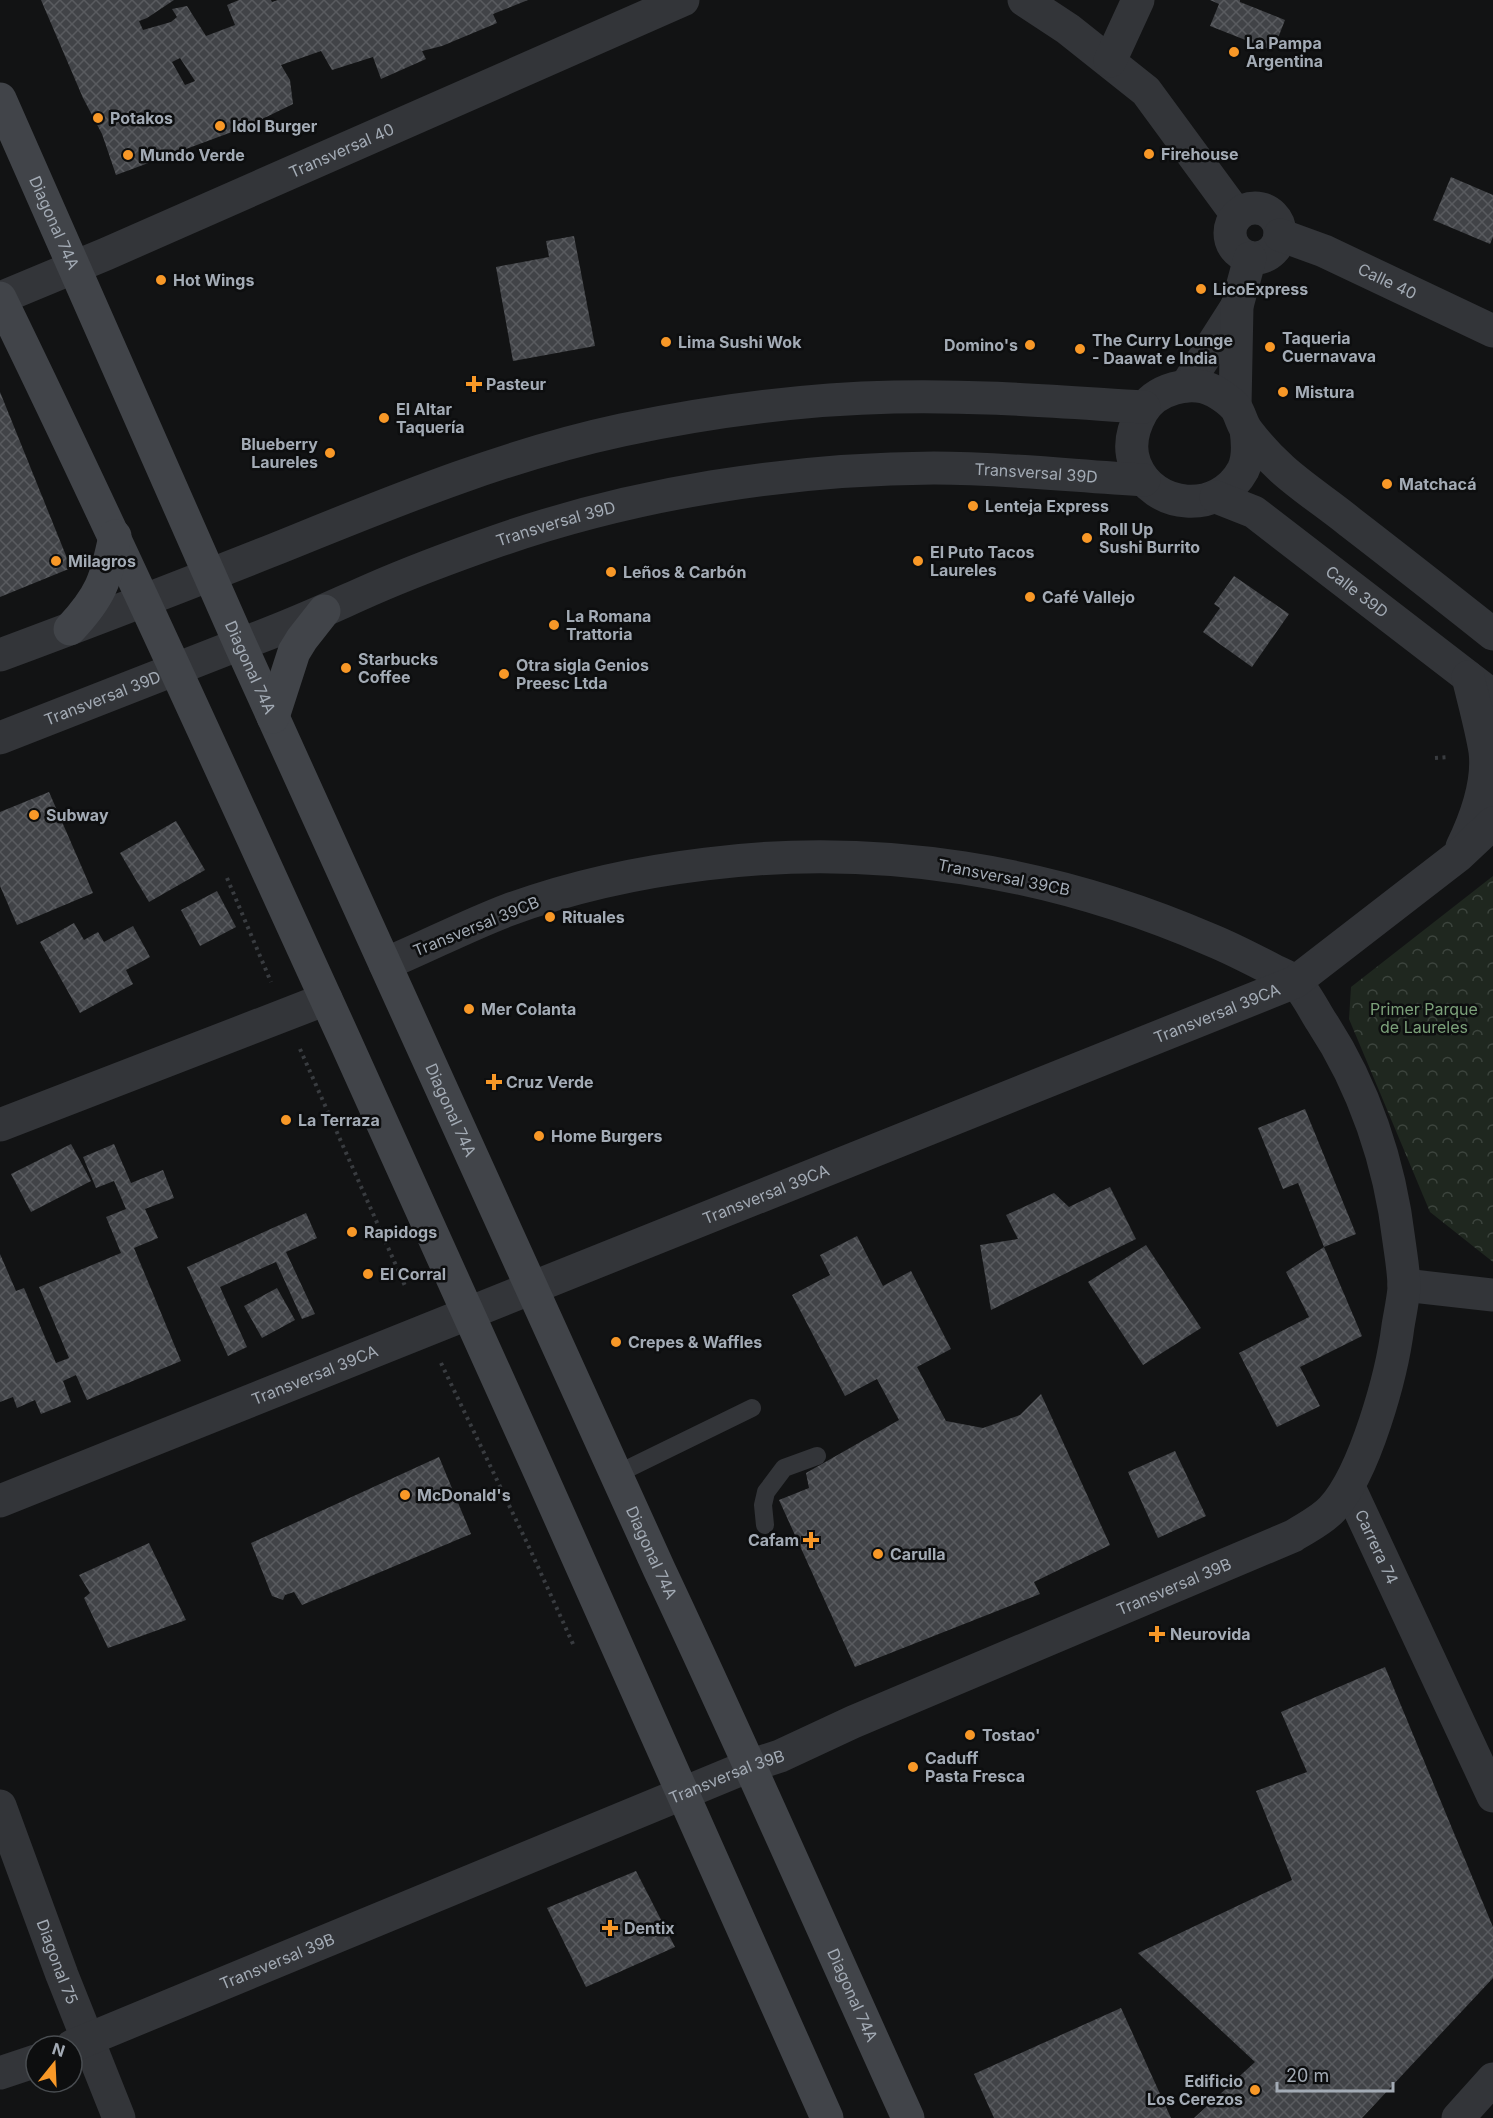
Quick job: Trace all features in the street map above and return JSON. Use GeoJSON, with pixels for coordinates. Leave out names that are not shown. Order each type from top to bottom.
{"type":"FeatureCollection","features":[{"type":"Feature","properties":{"kind":"main road","name":"Diagonal 74A"},"geometry":{"type":"LineString","coordinates":[[0,99],[240,644],[531,1287],[725,1708],[908,2118]]}},
{"type":"Feature","properties":{"kind":"main road"},"geometry":{"type":"LineString","coordinates":[[0,298],[115,536],[326,999],[685,1794],[827,2118]]}},
{"type":"Feature","properties":{"kind":"main road"},"geometry":{"type":"LineString","coordinates":[[70,629],[92,606],[100,591],[110,562],[115,536]]}},
{"type":"Feature","properties":{"kind":"main road"},"geometry":{"type":"LineString","coordinates":[[273,717],[294,652],[324,611]]}},
{"type":"Feature","properties":{"kind":"street","name":"Transversal 40"},"geometry":{"type":"LineString","coordinates":[[0,298],[106,254],[683,0]]}},
{"type":"Feature","properties":{"kind":"street"},"geometry":{"type":"LineString","coordinates":[[1024,0],[1068,29],[1146,91],[1237,215]]}},
{"type":"Feature","properties":{"kind":"street"},"geometry":{"type":"LineString","coordinates":[[1110,61],[1138,0]]}},
{"type":"Feature","properties":{"kind":"street"},"geometry":{"type":"LineString","coordinates":[[1257,208],[1267,211],[1278,222],[1280,235],[1280,241],[1273,252],[1260,258],[1250,258],[1239,253],[1231,241],[1230,229],[1237,215],[1248,209],[1257,208]]}},
{"type":"Feature","properties":{"kind":"street","name":"Calle 40"},"geometry":{"type":"LineString","coordinates":[[1280,235],[1324,251],[1493,331]]}},
{"type":"Feature","properties":{"kind":"street"},"geometry":{"type":"LineString","coordinates":[[1250,258],[1237,306],[1241,418],[1248,450],[1243,469],[1232,485],[1216,497],[1197,502],[1177,501],[1159,494],[1144,480],[1134,463],[1131,444],[1135,424],[1144,407],[1163,392],[1186,386],[1213,390],[1241,418],[1281,468],[1493,634]]}},
{"type":"Feature","properties":{"kind":"street"},"geometry":{"type":"LineString","coordinates":[[1186,386],[1237,306]]}},
{"type":"Feature","properties":{"kind":"street"},"geometry":{"type":"LineString","coordinates":[[0,655],[145,602],[441,483],[511,459],[621,430],[694,416],[833,399],[951,397],[1144,407]]}},
{"type":"Feature","properties":{"kind":"street","name":"Transversal 39D"},"geometry":{"type":"LineString","coordinates":[[0,738],[276,632],[372,589],[498,540],[602,510],[750,482],[873,470],[981,469],[1144,480]]}},
{"type":"Feature","properties":{"kind":"street","name":"Calle 39D"},"geometry":{"type":"LineString","coordinates":[[1216,497],[1254,512],[1481,687]]}},
{"type":"Feature","properties":{"kind":"street"},"geometry":{"type":"LineString","coordinates":[[1458,856],[1473,824],[1483,789],[1485,753],[1481,687]]}},
{"type":"Feature","properties":{"kind":"street","name":"Transversal 39CA"},"geometry":{"type":"LineString","coordinates":[[0,1501],[1295,982],[1458,856],[1493,823]]}},
{"type":"Feature","properties":{"kind":"street","name":"Transversal 39CB"},"geometry":{"type":"LineString","coordinates":[[385,964],[507,910],[594,885],[638,874],[773,857],[840,856],[908,860],[976,868],[1042,882],[1108,900],[1172,923],[1234,950],[1295,982],[1340,1050],[1373,1125],[1395,1204],[1404,1285]]}},
{"type":"Feature","properties":{"kind":"street"},"geometry":{"type":"LineString","coordinates":[[0,1125],[326,999]]}},
{"type":"Feature","properties":{"kind":"street"},"geometry":{"type":"LineString","coordinates":[[1348,1487],[1369,1438],[1385,1388],[1397,1338],[1404,1285],[1493,1295]]}},
{"type":"Feature","properties":{"kind":"street","name":"Transversal 39B"},"geometry":{"type":"LineString","coordinates":[[84,2041],[749,1766],[780,1756],[853,1722],[1293,1536],[1320,1520],[1348,1487]]}},
{"type":"Feature","properties":{"kind":"street","name":"Carrera 74"},"geometry":{"type":"LineString","coordinates":[[1348,1487],[1493,1796]]}},
{"type":"Feature","properties":{"kind":"street","name":"Diagonal 75"},"geometry":{"type":"LineString","coordinates":[[0,1806],[77,2034]]}},
{"type":"Feature","properties":{"kind":"street","name":"Diagonal 75"},"geometry":{"type":"LineString","coordinates":[[84,2051],[119,2118]]}},
{"type":"Feature","properties":{"kind":"street"},"geometry":{"type":"LineString","coordinates":[[0,2073],[24,2065]]}},
{"type":"Feature","properties":{"kind":"street"},"geometry":{"type":"LineString","coordinates":[[1458,2118],[1493,2079]]}},
{"type":"Feature","properties":{"kind":"lane"},"geometry":{"type":"LineString","coordinates":[[617,1474],[752,1408]]}},
{"type":"Feature","properties":{"kind":"lane"},"geometry":{"type":"LineString","coordinates":[[765,1525],[763,1505],[766,1492],[784,1468],[817,1456]]}},
{"type":"Feature","properties":{"kind":"path"},"geometry":{"type":"LineString","coordinates":[[439,1359],[529,1546],[576,1651]]}},
{"type":"Feature","properties":{"kind":"green space","name":"Primer Parque de Laureles"},"geometry":{"type":"Polygon","coordinates":[[[1493,876],[1493,1262],[1430,1212],[1349,1019],[1351,987],[1493,876]]]}},
{"type":"Feature","properties":{"kind":"building"},"geometry":{"type":"Polygon","coordinates":[[[41,0],[174,0],[139,21],[143,30],[171,22],[177,17],[172,9],[187,6],[206,36],[235,25],[227,5],[239,0],[271,0],[272,2],[278,0],[528,0],[493,14],[497,23],[442,46],[422,51],[426,59],[381,79],[373,57],[332,70],[321,51],[281,65],[290,80],[293,104],[248,126],[116,175],[102,134],[83,98],[41,0]],[[180,58],[172,62],[185,85],[195,81],[180,58]]]}},
{"type":"Feature","properties":{"kind":"building"},"geometry":{"type":"Polygon","coordinates":[[[1210,0],[1240,0],[1240,2],[1285,20],[1273,51],[1210,26],[1219,4],[1210,0]]]}},
{"type":"Feature","properties":{"kind":"building"},"geometry":{"type":"Polygon","coordinates":[[[1451,177],[1493,195],[1493,237],[1490,244],[1433,220],[1451,177]]]}},
{"type":"Feature","properties":{"kind":"building"},"geometry":{"type":"Polygon","coordinates":[[[574,236],[595,346],[513,361],[496,267],[549,257],[546,241],[574,236]]]}},
{"type":"Feature","properties":{"kind":"building"},"geometry":{"type":"Polygon","coordinates":[[[0,392],[71,568],[0,597],[0,392]]]}},
{"type":"Feature","properties":{"kind":"building"},"geometry":{"type":"Polygon","coordinates":[[[1234,576],[1289,614],[1252,667],[1203,632],[1220,608],[1214,604],[1234,576]]]}},
{"type":"Feature","properties":{"kind":"building"},"geometry":{"type":"Polygon","coordinates":[[[49,792],[93,893],[17,925],[0,886],[0,812],[49,792]]]}},
{"type":"Feature","properties":{"kind":"building"},"geometry":{"type":"Polygon","coordinates":[[[176,821],[205,870],[149,902],[120,853],[176,821]]]}},
{"type":"Feature","properties":{"kind":"building"},"geometry":{"type":"Polygon","coordinates":[[[217,891],[236,927],[200,946],[181,910],[217,891]]]}},
{"type":"Feature","properties":{"kind":"building"},"geometry":{"type":"Polygon","coordinates":[[[74,923],[84,940],[98,932],[104,942],[133,926],[150,957],[126,970],[133,984],[80,1013],[40,942],[74,923]]]}},
{"type":"Feature","properties":{"kind":"building"},"geometry":{"type":"Polygon","coordinates":[[[1305,1109],[1356,1234],[1324,1247],[1298,1183],[1283,1189],[1258,1128],[1305,1109]]]}},
{"type":"Feature","properties":{"kind":"building"},"geometry":{"type":"Polygon","coordinates":[[[71,1144],[91,1181],[31,1212],[11,1174],[71,1144]]]}},
{"type":"Feature","properties":{"kind":"building"},"geometry":{"type":"Polygon","coordinates":[[[114,1144],[131,1183],[163,1170],[174,1198],[145,1209],[158,1238],[134,1248],[181,1361],[87,1400],[76,1375],[63,1381],[71,1402],[41,1414],[35,1400],[17,1408],[13,1397],[0,1402],[0,1254],[16,1291],[24,1288],[56,1363],[69,1358],[39,1287],[121,1253],[106,1217],[126,1209],[114,1181],[96,1188],[83,1157],[114,1144]]]}},
{"type":"Feature","properties":{"kind":"building"},"geometry":{"type":"Polygon","coordinates":[[[1110,1187],[1136,1239],[991,1310],[980,1245],[1018,1239],[1006,1215],[1054,1193],[1069,1207],[1110,1187]]]}},
{"type":"Feature","properties":{"kind":"building"},"geometry":{"type":"Polygon","coordinates":[[[306,1213],[317,1238],[286,1252],[315,1314],[302,1319],[276,1262],[220,1287],[247,1347],[228,1356],[187,1267],[306,1213]]]}},
{"type":"Feature","properties":{"kind":"building"},"geometry":{"type":"Polygon","coordinates":[[[857,1236],[883,1286],[911,1271],[951,1349],[917,1367],[946,1421],[983,1428],[1020,1415],[1041,1394],[1110,1545],[1034,1582],[1040,1594],[855,1667],[779,1500],[809,1488],[806,1473],[899,1420],[877,1379],[845,1396],[792,1295],[830,1275],[820,1255],[857,1236]]]}},
{"type":"Feature","properties":{"kind":"building"},"geometry":{"type":"Polygon","coordinates":[[[1146,1245],[1201,1328],[1143,1365],[1088,1282],[1146,1245]]]}},
{"type":"Feature","properties":{"kind":"building"},"geometry":{"type":"Polygon","coordinates":[[[1324,1247],[1362,1336],[1300,1367],[1320,1406],[1277,1427],[1239,1353],[1309,1317],[1286,1272],[1324,1247]]]}},
{"type":"Feature","properties":{"kind":"building"},"geometry":{"type":"Polygon","coordinates":[[[277,1288],[295,1320],[262,1338],[244,1306],[277,1288]]]}},
{"type":"Feature","properties":{"kind":"building"},"geometry":{"type":"Polygon","coordinates":[[[1175,1451],[1206,1516],[1158,1538],[1128,1472],[1175,1451]]]}},
{"type":"Feature","properties":{"kind":"building","name":"McDonald's"},"geometry":{"type":"Polygon","coordinates":[[[439,1457],[471,1534],[302,1605],[294,1592],[285,1595],[283,1600],[272,1596],[251,1543],[439,1457]]]}},
{"type":"Feature","properties":{"kind":"building"},"geometry":{"type":"Polygon","coordinates":[[[149,1543],[186,1620],[108,1648],[84,1598],[90,1593],[79,1575],[149,1543]]]}},
{"type":"Feature","properties":{"kind":"building"},"geometry":{"type":"Polygon","coordinates":[[[1385,1667],[1493,1927],[1493,1978],[1362,2118],[1194,2118],[1255,2062],[1138,1953],[1292,1880],[1256,1791],[1307,1772],[1281,1712],[1385,1667]]]}},
{"type":"Feature","properties":{"kind":"building","name":"Dentix"},"geometry":{"type":"Polygon","coordinates":[[[636,1871],[675,1947],[586,1987],[547,1908],[636,1871]]]}},
{"type":"Feature","properties":{"kind":"building"},"geometry":{"type":"Polygon","coordinates":[[[1121,2008],[1171,2118],[994,2118],[974,2074],[1121,2008]]]}},
{"type":"Feature","properties":{"kind":"place","name":"La Pampa Argentina"},"geometry":{"type":"Point","coordinates":[1234,52]}},
{"type":"Feature","properties":{"kind":"place","name":"Potakos"},"geometry":{"type":"Point","coordinates":[98,118]}},
{"type":"Feature","properties":{"kind":"place","name":"Idol Burger"},"geometry":{"type":"Point","coordinates":[220,126]}},
{"type":"Feature","properties":{"kind":"place","name":"Firehouse"},"geometry":{"type":"Point","coordinates":[1149,154]}},
{"type":"Feature","properties":{"kind":"place","name":"Mundo Verde"},"geometry":{"type":"Point","coordinates":[128,155]}},
{"type":"Feature","properties":{"kind":"place","name":"Hot Wings"},"geometry":{"type":"Point","coordinates":[161,280]}},
{"type":"Feature","properties":{"kind":"place","name":"LicoExpress"},"geometry":{"type":"Point","coordinates":[1201,289]}},
{"type":"Feature","properties":{"kind":"place","name":"Lima Sushi Wok"},"geometry":{"type":"Point","coordinates":[666,342]}},
{"type":"Feature","properties":{"kind":"place","name":"Domino's"},"geometry":{"type":"Point","coordinates":[1030,345]}},
{"type":"Feature","properties":{"kind":"place","name":"Taqueria Cuernavava"},"geometry":{"type":"Point","coordinates":[1270,347]}},
{"type":"Feature","properties":{"kind":"place","name":"The Curry Lounge - Daawat e India"},"geometry":{"type":"Point","coordinates":[1080,349]}},
{"type":"Feature","properties":{"kind":"place","name":"Pasteur"},"geometry":{"type":"Point","coordinates":[474,384]}},
{"type":"Feature","properties":{"kind":"place","name":"Mistura"},"geometry":{"type":"Point","coordinates":[1283,392]}},
{"type":"Feature","properties":{"kind":"place","name":"El Altar Taquería"},"geometry":{"type":"Point","coordinates":[384,418]}},
{"type":"Feature","properties":{"kind":"place","name":"Blueberry Laureles"},"geometry":{"type":"Point","coordinates":[330,453]}},
{"type":"Feature","properties":{"kind":"place","name":"Matchacá"},"geometry":{"type":"Point","coordinates":[1387,484]}},
{"type":"Feature","properties":{"kind":"place","name":"Lenteja Express"},"geometry":{"type":"Point","coordinates":[973,506]}},
{"type":"Feature","properties":{"kind":"place","name":"Roll Up Sushi Burrito"},"geometry":{"type":"Point","coordinates":[1087,538]}},
{"type":"Feature","properties":{"kind":"place","name":"Milagros"},"geometry":{"type":"Point","coordinates":[56,561]}},
{"type":"Feature","properties":{"kind":"place","name":"El Puto Tacos Laureles"},"geometry":{"type":"Point","coordinates":[918,561]}},
{"type":"Feature","properties":{"kind":"place","name":"Leños & Carbón"},"geometry":{"type":"Point","coordinates":[611,572]}},
{"type":"Feature","properties":{"kind":"place","name":"Café Vallejo"},"geometry":{"type":"Point","coordinates":[1030,597]}},
{"type":"Feature","properties":{"kind":"place","name":"La Romana Trattoria"},"geometry":{"type":"Point","coordinates":[554,625]}},
{"type":"Feature","properties":{"kind":"place","name":"Starbucks Coffee"},"geometry":{"type":"Point","coordinates":[346,668]}},
{"type":"Feature","properties":{"kind":"place","name":"Otra sigla Genios Preesc Ltda"},"geometry":{"type":"Point","coordinates":[504,674]}},
{"type":"Feature","properties":{"kind":"place","name":"Subway"},"geometry":{"type":"Point","coordinates":[34,815]}},
{"type":"Feature","properties":{"kind":"place","name":"Rituales"},"geometry":{"type":"Point","coordinates":[550,917]}},
{"type":"Feature","properties":{"kind":"place","name":"Mer Colanta"},"geometry":{"type":"Point","coordinates":[469,1009]}},
{"type":"Feature","properties":{"kind":"place","name":"Cruz Verde"},"geometry":{"type":"Point","coordinates":[494,1082]}},
{"type":"Feature","properties":{"kind":"place","name":"La Terraza"},"geometry":{"type":"Point","coordinates":[286,1120]}},
{"type":"Feature","properties":{"kind":"place","name":"Home Burgers"},"geometry":{"type":"Point","coordinates":[539,1136]}},
{"type":"Feature","properties":{"kind":"place","name":"Rapidogs"},"geometry":{"type":"Point","coordinates":[352,1232]}},
{"type":"Feature","properties":{"kind":"place","name":"El Corral"},"geometry":{"type":"Point","coordinates":[368,1274]}},
{"type":"Feature","properties":{"kind":"place","name":"Crepes & Waffles"},"geometry":{"type":"Point","coordinates":[616,1342]}},
{"type":"Feature","properties":{"kind":"place","name":"McDonald's"},"geometry":{"type":"Point","coordinates":[405,1495]}},
{"type":"Feature","properties":{"kind":"place","name":"Cafam"},"geometry":{"type":"Point","coordinates":[811,1540]}},
{"type":"Feature","properties":{"kind":"place","name":"Carulla"},"geometry":{"type":"Point","coordinates":[878,1554]}},
{"type":"Feature","properties":{"kind":"place","name":"Neurovida"},"geometry":{"type":"Point","coordinates":[1157,1634]}},
{"type":"Feature","properties":{"kind":"place","name":"Tostao'"},"geometry":{"type":"Point","coordinates":[970,1735]}},
{"type":"Feature","properties":{"kind":"place","name":"Caduff Pasta Fresca"},"geometry":{"type":"Point","coordinates":[913,1767]}},
{"type":"Feature","properties":{"kind":"place","name":"Dentix"},"geometry":{"type":"Point","coordinates":[610,1928]}},
{"type":"Feature","properties":{"kind":"place","name":"Edificio Los Cerezos"},"geometry":{"type":"Point","coordinates":[1255,2090]}}]}
